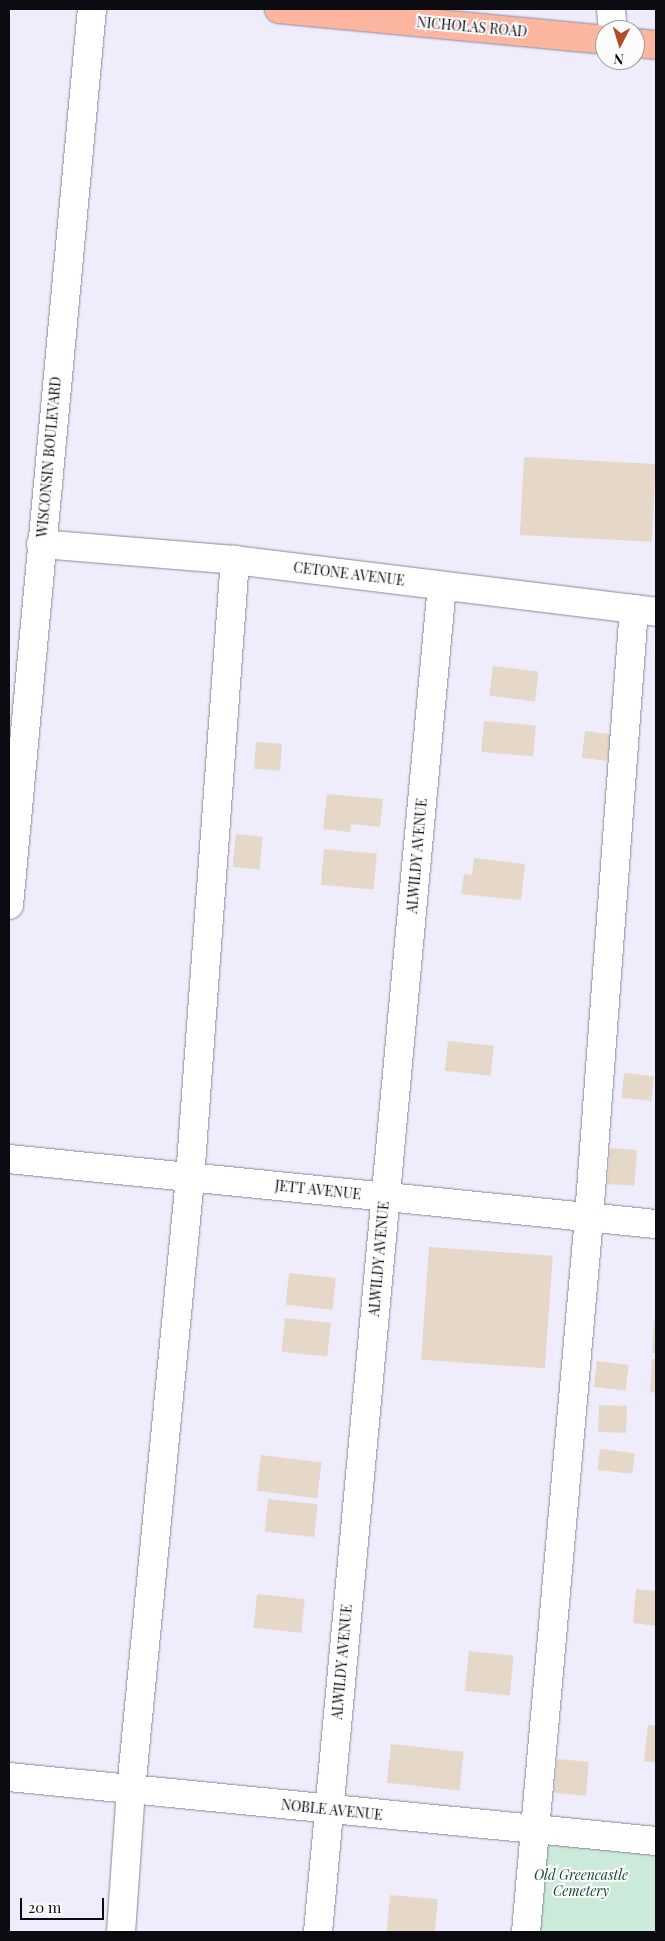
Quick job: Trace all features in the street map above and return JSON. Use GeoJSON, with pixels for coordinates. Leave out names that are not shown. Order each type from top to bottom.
{"type":"FeatureCollection","features":[{"type":"Feature","properties":{"kind":"main road","name":"NICHOLAS ROAD"},"geometry":{"type":"LineString","coordinates":[[279,9],[595,39]]}},
{"type":"Feature","properties":{"kind":"street","name":"WISCONSIN BOULEVARD"},"geometry":{"type":"LineString","coordinates":[[9,905],[92,9]]}},
{"type":"Feature","properties":{"kind":"street","name":"CETONE AVENUE"},"geometry":{"type":"LineString","coordinates":[[41,544],[235,560],[645,610]]}},
{"type":"Feature","properties":{"kind":"street"},"geometry":{"type":"LineString","coordinates":[[122,1932],[131,1790],[190,1178],[235,560]]}},
{"type":"Feature","properties":{"kind":"street","name":"ALWILDY AVENUE"},"geometry":{"type":"LineString","coordinates":[[318,1932],[384,1197],[442,586]]}},
{"type":"Feature","properties":{"kind":"street"},"geometry":{"type":"LineString","coordinates":[[526,1932],[533,1830],[645,610]]}},
{"type":"Feature","properties":{"kind":"street","name":"JETT AVENUE"},"geometry":{"type":"LineString","coordinates":[[9,1159],[656,1224]]}},
{"type":"Feature","properties":{"kind":"street","name":"NOBLE AVENUE"},"geometry":{"type":"LineString","coordinates":[[9,1777],[656,1841]]}},
{"type":"Feature","properties":{"kind":"green space","name":"Old Greencastle Cemetery"},"geometry":{"type":"Polygon","coordinates":[[[533,1829],[656,1841],[656,1932],[526,1932],[533,1829]]]}},
{"type":"Feature","properties":{"kind":"building"},"geometry":{"type":"Polygon","coordinates":[[[524,457],[656,464],[652,542],[520,535],[524,457]]]}},
{"type":"Feature","properties":{"kind":"building"},"geometry":{"type":"Polygon","coordinates":[[[493,666],[539,672],[535,701],[489,696],[493,666]]]}},
{"type":"Feature","properties":{"kind":"building"},"geometry":{"type":"Polygon","coordinates":[[[484,721],[536,726],[533,756],[481,752],[484,721]]]}},
{"type":"Feature","properties":{"kind":"building"},"geometry":{"type":"Polygon","coordinates":[[[585,731],[611,734],[608,761],[582,758],[585,731]]]}},
{"type":"Feature","properties":{"kind":"building"},"geometry":{"type":"Polygon","coordinates":[[[256,742],[282,744],[280,771],[254,769],[256,742]]]}},
{"type":"Feature","properties":{"kind":"building"},"geometry":{"type":"Polygon","coordinates":[[[327,794],[383,799],[380,827],[351,824],[350,832],[323,829],[327,794]]]}},
{"type":"Feature","properties":{"kind":"building"},"geometry":{"type":"Polygon","coordinates":[[[236,834],[263,837],[259,870],[233,867],[236,834]]]}},
{"type":"Feature","properties":{"kind":"building"},"geometry":{"type":"Polygon","coordinates":[[[324,849],[377,854],[374,889],[321,885],[324,849]]]}},
{"type":"Feature","properties":{"kind":"building"},"geometry":{"type":"Polygon","coordinates":[[[474,858],[525,864],[521,900],[461,894],[464,874],[472,875],[474,858]]]}},
{"type":"Feature","properties":{"kind":"building"},"geometry":{"type":"Polygon","coordinates":[[[448,1041],[494,1046],[491,1076],[445,1071],[448,1041]]]}},
{"type":"Feature","properties":{"kind":"building"},"geometry":{"type":"Polygon","coordinates":[[[624,1073],[654,1076],[651,1101],[621,1098],[624,1073]]]}},
{"type":"Feature","properties":{"kind":"building"},"geometry":{"type":"Polygon","coordinates":[[[610,1148],[637,1150],[634,1186],[607,1184],[610,1148]]]}},
{"type":"Feature","properties":{"kind":"building"},"geometry":{"type":"Polygon","coordinates":[[[429,1247],[553,1256],[545,1368],[421,1360],[429,1247]]]}},
{"type":"Feature","properties":{"kind":"building"},"geometry":{"type":"Polygon","coordinates":[[[289,1273],[336,1278],[332,1310],[286,1305],[289,1273]]]}},
{"type":"Feature","properties":{"kind":"building"},"geometry":{"type":"Polygon","coordinates":[[[285,1318],[331,1323],[327,1357],[281,1352],[285,1318]]]}},
{"type":"Feature","properties":{"kind":"building"},"geometry":{"type":"Polygon","coordinates":[[[654,1320],[656,1320],[656,1353],[652,1353],[654,1320]]]}},
{"type":"Feature","properties":{"kind":"building"},"geometry":{"type":"Polygon","coordinates":[[[652,1359],[656,1359],[656,1393],[650,1392],[652,1359]]]}},
{"type":"Feature","properties":{"kind":"building"},"geometry":{"type":"Polygon","coordinates":[[[597,1361],[629,1365],[626,1391],[594,1387],[597,1361]]]}},
{"type":"Feature","properties":{"kind":"building"},"geometry":{"type":"Polygon","coordinates":[[[599,1405],[627,1406],[626,1433],[598,1432],[599,1405]]]}},
{"type":"Feature","properties":{"kind":"building"},"geometry":{"type":"Polygon","coordinates":[[[600,1449],[635,1453],[632,1474],[597,1470],[600,1449]]]}},
{"type":"Feature","properties":{"kind":"building"},"geometry":{"type":"Polygon","coordinates":[[[261,1455],[322,1462],[317,1498],[257,1491],[261,1455]]]}},
{"type":"Feature","properties":{"kind":"building"},"geometry":{"type":"Polygon","coordinates":[[[268,1499],[318,1504],[314,1537],[265,1532],[268,1499]]]}},
{"type":"Feature","properties":{"kind":"building"},"geometry":{"type":"Polygon","coordinates":[[[636,1589],[656,1591],[656,1626],[633,1623],[636,1589]]]}},
{"type":"Feature","properties":{"kind":"building"},"geometry":{"type":"Polygon","coordinates":[[[257,1594],[305,1599],[301,1633],[253,1628],[257,1594]]]}},
{"type":"Feature","properties":{"kind":"building"},"geometry":{"type":"Polygon","coordinates":[[[469,1651],[514,1656],[510,1695],[465,1691],[469,1651]]]}},
{"type":"Feature","properties":{"kind":"building"},"geometry":{"type":"Polygon","coordinates":[[[648,1725],[656,1726],[656,1763],[644,1761],[648,1725]]]}},
{"type":"Feature","properties":{"kind":"building"},"geometry":{"type":"Polygon","coordinates":[[[391,1744],[464,1752],[460,1790],[387,1783],[391,1744]]]}},
{"type":"Feature","properties":{"kind":"building"},"geometry":{"type":"Polygon","coordinates":[[[557,1759],[589,1762],[586,1796],[554,1793],[557,1759]]]}},
{"type":"Feature","properties":{"kind":"building"},"geometry":{"type":"Polygon","coordinates":[[[390,1895],[438,1899],[435,1932],[387,1932],[390,1895]]]}}]}
